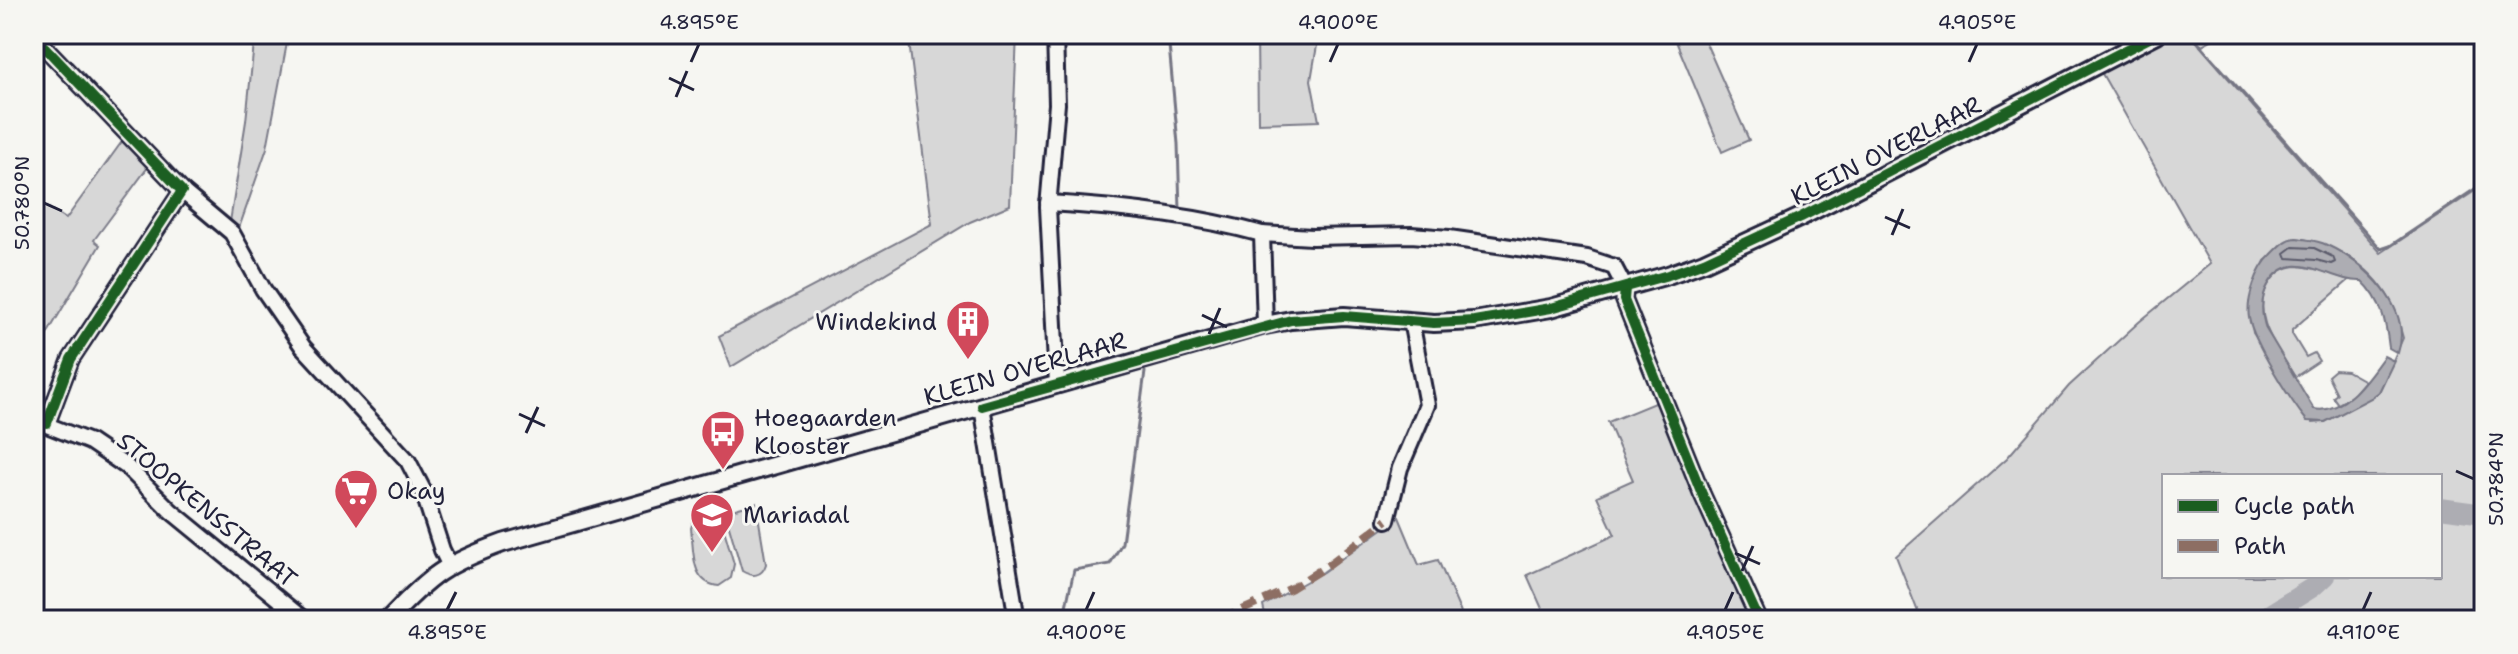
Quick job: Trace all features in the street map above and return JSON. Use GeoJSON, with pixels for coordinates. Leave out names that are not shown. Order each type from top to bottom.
{"type":"FeatureCollection","features":[{"type":"Feature","properties":{"kind":"main road","name":"KLEIN OVERLAAR"},"geometry":{"type":"LineString","coordinates":[[388,620],[421,585],[449,564],[503,543],[1265,325],[1344,316],[1411,321],[1474,321],[1551,308],[1704,262],[1752,241],[2146,36]]}},
{"type":"Feature","properties":{"kind":"street"},"geometry":{"type":"LineString","coordinates":[[1055,34],[1057,104],[1048,203],[1057,384]]}},
{"type":"Feature","properties":{"kind":"street"},"geometry":{"type":"LineString","coordinates":[[34,36],[182,191],[232,233],[263,289],[303,347],[408,461],[422,488],[449,564]]}},
{"type":"Feature","properties":{"kind":"street"},"geometry":{"type":"LineString","coordinates":[[41,422],[71,359],[182,191]]}},
{"type":"Feature","properties":{"kind":"street"},"geometry":{"type":"LineString","coordinates":[[1048,203],[1124,210],[1236,227],[1262,234],[1312,237],[1411,235],[1487,243],[1607,262],[1619,273],[1625,288],[1624,300],[1696,480],[1759,620]]}},
{"type":"Feature","properties":{"kind":"street"},"geometry":{"type":"LineString","coordinates":[[1262,234],[1265,325]]}},
{"type":"Feature","properties":{"kind":"street"},"geometry":{"type":"LineString","coordinates":[[1387,520],[1400,468],[1427,405],[1411,321]]}},
{"type":"Feature","properties":{"kind":"street"},"geometry":{"type":"LineString","coordinates":[[982,406],[1017,620]]}},
{"type":"Feature","properties":{"kind":"street","name":"STOOPKENSSTRAAT"},"geometry":{"type":"LineString","coordinates":[[41,422],[90,442],[127,467],[171,511],[304,620]]}},
{"type":"Feature","properties":{"kind":"shaded area"},"geometry":{"type":"Polygon","coordinates":[[[255,34],[286,34],[287,43],[267,148],[238,231],[230,222],[246,121],[255,34]]]}},
{"type":"Feature","properties":{"kind":"shaded area"},"geometry":{"type":"Polygon","coordinates":[[[908,34],[1017,34],[1010,205],[970,222],[731,367],[719,336],[932,224],[908,34]]]}},
{"type":"Feature","properties":{"kind":"shaded area"},"geometry":{"type":"Polygon","coordinates":[[[1257,34],[1319,34],[1311,80],[1319,121],[1258,123],[1257,34]]]}},
{"type":"Feature","properties":{"kind":"shaded area"},"geometry":{"type":"Polygon","coordinates":[[[1673,34],[1702,34],[1749,140],[1722,152],[1673,34]]]}},
{"type":"Feature","properties":{"kind":"shaded area"},"geometry":{"type":"Polygon","coordinates":[[[2177,34],[2222,34],[2200,46],[2381,253],[2484,185],[2484,620],[2294,620],[2292,612],[2332,578],[2442,578],[2442,474],[2162,474],[2162,578],[2314,578],[2249,620],[1899,620],[1918,612],[1896,556],[2007,458],[2069,386],[2139,322],[2210,264],[2101,72],[2177,34]],[[2296,238],[2265,261],[2249,303],[2253,333],[2313,423],[2325,422],[2379,392],[2403,338],[2394,308],[2377,281],[2354,260],[2326,246],[2296,238]]]}},
{"type":"Feature","properties":{"kind":"shaded area"},"geometry":{"type":"Polygon","coordinates":[[[126,136],[151,163],[94,240],[100,245],[46,336],[34,345],[34,198],[66,219],[126,136]]]}},
{"type":"Feature","properties":{"kind":"shaded area"},"geometry":{"type":"Polygon","coordinates":[[[2297,266],[2315,268],[2349,280],[2292,330],[2306,357],[2314,353],[2319,361],[2295,377],[2268,331],[2262,306],[2264,294],[2273,278],[2285,269],[2297,266]]]}},
{"type":"Feature","properties":{"kind":"shaded area"},"geometry":{"type":"Polygon","coordinates":[[[2335,370],[2347,371],[2365,381],[2353,395],[2338,404],[2333,397],[2337,394],[2328,376],[2335,370]]]}},
{"type":"Feature","properties":{"kind":"shaded area"},"geometry":{"type":"Polygon","coordinates":[[[1659,401],[1754,620],[1547,620],[1527,575],[1615,535],[1597,496],[1633,480],[1608,422],[1659,401]]]}},
{"type":"Feature","properties":{"kind":"shaded area"},"geometry":{"type":"Polygon","coordinates":[[[756,503],[766,564],[759,574],[753,575],[742,571],[725,512],[756,503]]]}},
{"type":"Feature","properties":{"kind":"shaded area"},"geometry":{"type":"Polygon","coordinates":[[[1399,517],[1419,565],[1438,560],[1464,620],[1266,620],[1263,606],[1323,572],[1399,517]]]}},
{"type":"Feature","properties":{"kind":"shaded area"},"geometry":{"type":"Polygon","coordinates":[[[713,519],[723,526],[734,564],[731,578],[719,586],[710,584],[698,572],[691,528],[693,522],[713,519]]]}},
{"type":"Feature","properties":{"kind":"water"},"geometry":{"type":"Polygon","coordinates":[[[2296,238],[2323,243],[2357,263],[2383,289],[2399,320],[2401,336],[2398,353],[2389,348],[2382,312],[2362,281],[2300,266],[2288,267],[2268,285],[2262,307],[2266,329],[2314,409],[2325,409],[2345,401],[2363,384],[2384,356],[2394,361],[2379,392],[2325,422],[2307,421],[2300,412],[2265,356],[2249,318],[2251,293],[2261,268],[2282,244],[2296,238]]]}},
{"type":"Feature","properties":{"kind":"waterway","name":"KLEIN OVERLAAR"},"geometry":{"type":"LineString","coordinates":[[1168,34],[1178,144],[1180,210]]}},
{"type":"Feature","properties":{"kind":"waterway"},"geometry":{"type":"LineString","coordinates":[[2183,35],[2194,38],[2381,249],[2484,183]]}},
{"type":"Feature","properties":{"kind":"waterway","name":"KLEIN OVERLAAR"},"geometry":{"type":"LineString","coordinates":[[1063,620],[1074,570],[1110,564],[1122,543],[1145,372]]}},
{"type":"Feature","properties":{"kind":"waterway"},"geometry":{"type":"LineString","coordinates":[[2442,508],[2484,514]]}},
{"type":"Feature","properties":{"kind":"waterway"},"geometry":{"type":"LineString","coordinates":[[2260,620],[2323,578]]}},
{"type":"Feature","properties":{"kind":"marked path"},"geometry":{"type":"LineString","coordinates":[[1220,620],[1292,588],[1387,520]]}},
{"type":"Feature","properties":{"kind":"cycle path"},"geometry":{"type":"LineString","coordinates":[[982,406],[1291,320],[1344,316],[1434,323],[1474,321],[1551,308],[1668,275],[1704,262],[1801,217],[2157,34]]}},
{"type":"Feature","properties":{"kind":"cycle path"},"geometry":{"type":"LineString","coordinates":[[34,36],[182,191],[71,359],[47,423],[34,420]]}},
{"type":"Feature","properties":{"kind":"cycle path"},"geometry":{"type":"LineString","coordinates":[[1625,288],[1624,300],[1702,494],[1759,620]]}},
{"type":"Feature","properties":{"kind":"place","name":"Windekind"},"geometry":{"type":"Point","coordinates":[968,361]}},
{"type":"Feature","properties":{"kind":"place","name":"Hoegaarden Klooster"},"geometry":{"type":"Point","coordinates":[723,471]}},
{"type":"Feature","properties":{"kind":"place","name":"Okay"},"geometry":{"type":"Point","coordinates":[356,530]}},
{"type":"Feature","properties":{"kind":"place","name":"Mariadal"},"geometry":{"type":"Point","coordinates":[712,554]}}]}
